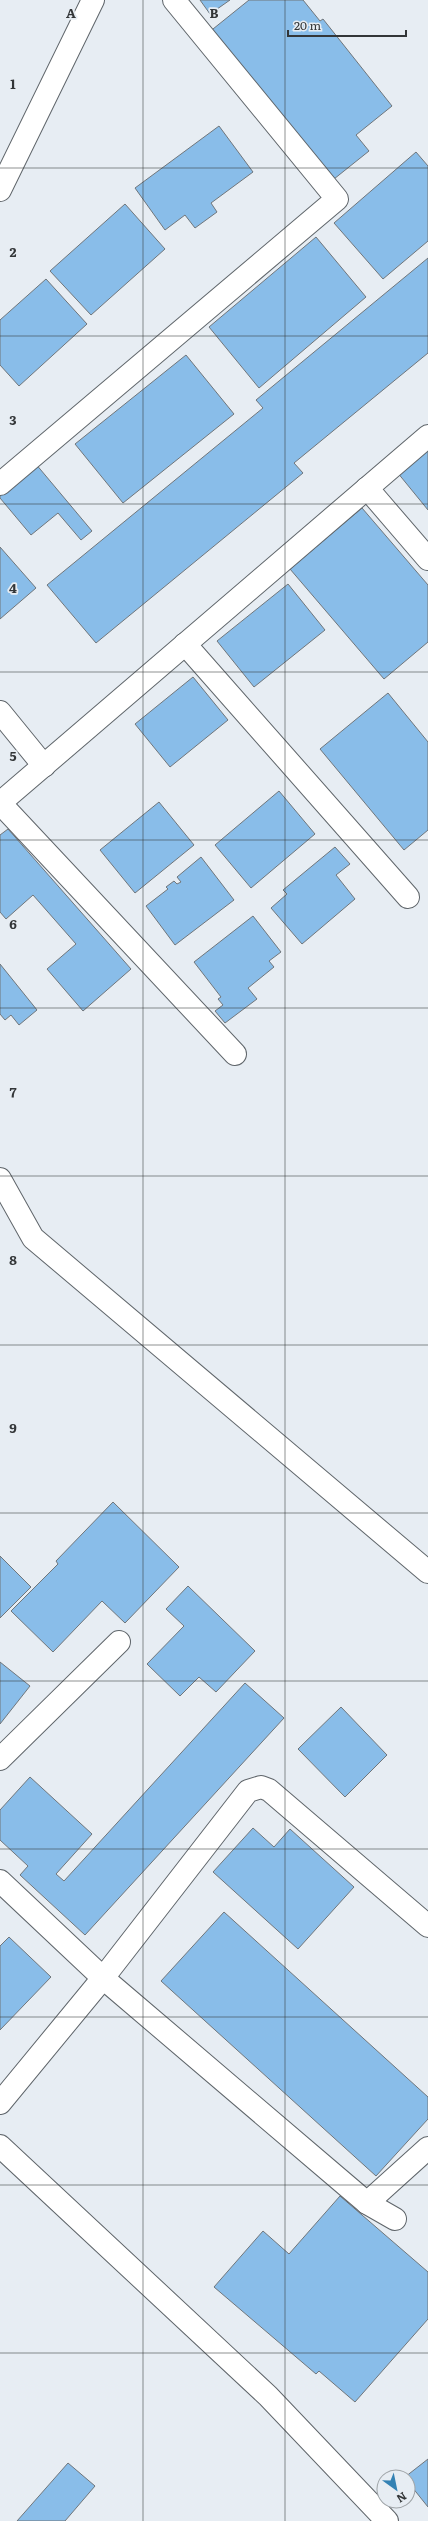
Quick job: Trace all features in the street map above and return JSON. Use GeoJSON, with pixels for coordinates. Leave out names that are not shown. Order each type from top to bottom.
{"type":"FeatureCollection","features":[{"type":"Feature","properties":{"kind":"street"},"geometry":{"type":"LineString","coordinates":[[0,190],[93,0]]}},
{"type":"Feature","properties":{"kind":"street"},"geometry":{"type":"LineString","coordinates":[[0,484],[337,199],[174,0]]}},
{"type":"Feature","properties":{"kind":"street"},"geometry":{"type":"LineString","coordinates":[[235,1054],[0,803],[428,436]]}},
{"type":"Feature","properties":{"kind":"street"},"geometry":{"type":"LineString","coordinates":[[367,488],[428,559]]}},
{"type":"Feature","properties":{"kind":"street"},"geometry":{"type":"LineString","coordinates":[[185,644],[408,897]]}},
{"type":"Feature","properties":{"kind":"street"},"geometry":{"type":"LineString","coordinates":[[0,712],[44,766]]}},
{"type":"Feature","properties":{"kind":"street"},"geometry":{"type":"LineString","coordinates":[[0,1179],[33,1238],[428,1572]]}},
{"type":"Feature","properties":{"kind":"street"},"geometry":{"type":"LineString","coordinates":[[0,1758],[119,1642]]}},
{"type":"Feature","properties":{"kind":"street"},"geometry":{"type":"LineString","coordinates":[[0,2103],[103,1978],[240,1799],[248,1791],[261,1787],[269,1790],[428,1926]]}},
{"type":"Feature","properties":{"kind":"street"},"geometry":{"type":"LineString","coordinates":[[0,1881],[103,1978],[367,2203],[395,2219]]}},
{"type":"Feature","properties":{"kind":"street"},"geometry":{"type":"LineString","coordinates":[[0,2146],[268,2396],[387,2521]]}},
{"type":"Feature","properties":{"kind":"street"},"geometry":{"type":"LineString","coordinates":[[367,2203],[428,2148]]}},
{"type":"Feature","properties":{"kind":"building"},"geometry":{"type":"Polygon","coordinates":[[[200,0],[230,0],[210,14],[200,0]]]}},
{"type":"Feature","properties":{"kind":"building"},"geometry":{"type":"Polygon","coordinates":[[[249,0],[303,0],[320,21],[323,19],[392,106],[356,135],[369,151],[329,183],[208,33],[249,0]]]}},
{"type":"Feature","properties":{"kind":"building"},"geometry":{"type":"Polygon","coordinates":[[[219,126],[253,172],[211,203],[217,212],[195,228],[185,215],[165,230],[135,188],[219,126]]]}},
{"type":"Feature","properties":{"kind":"building"},"geometry":{"type":"Polygon","coordinates":[[[416,152],[428,166],[428,241],[383,279],[334,223],[416,152]]]}},
{"type":"Feature","properties":{"kind":"building"},"geometry":{"type":"Polygon","coordinates":[[[125,204],[165,249],[91,315],[50,271],[125,204]]]}},
{"type":"Feature","properties":{"kind":"building"},"geometry":{"type":"Polygon","coordinates":[[[316,237],[366,297],[259,388],[209,327],[316,237]]]}},
{"type":"Feature","properties":{"kind":"building"},"geometry":{"type":"Polygon","coordinates":[[[428,258],[428,353],[294,463],[303,473],[96,643],[47,585],[263,408],[256,400],[428,258]]]}},
{"type":"Feature","properties":{"kind":"building"},"geometry":{"type":"Polygon","coordinates":[[[46,279],[87,324],[19,386],[0,365],[0,320],[46,279]]]}},
{"type":"Feature","properties":{"kind":"building"},"geometry":{"type":"Polygon","coordinates":[[[186,355],[234,414],[123,503],[75,444],[186,355]]]}},
{"type":"Feature","properties":{"kind":"building"},"geometry":{"type":"Polygon","coordinates":[[[428,447],[428,510],[397,472],[428,447]]]}},
{"type":"Feature","properties":{"kind":"building"},"geometry":{"type":"Polygon","coordinates":[[[35,463],[92,531],[81,540],[58,513],[31,535],[0,498],[0,492],[35,463]]]}},
{"type":"Feature","properties":{"kind":"building"},"geometry":{"type":"Polygon","coordinates":[[[362,508],[428,585],[428,642],[384,679],[290,569],[362,508]]]}},
{"type":"Feature","properties":{"kind":"building"},"geometry":{"type":"Polygon","coordinates":[[[0,547],[36,588],[0,619],[0,547]]]}},
{"type":"Feature","properties":{"kind":"building"},"geometry":{"type":"Polygon","coordinates":[[[288,584],[325,630],[254,687],[217,641],[288,584]]]}},
{"type":"Feature","properties":{"kind":"building"},"geometry":{"type":"Polygon","coordinates":[[[193,677],[228,720],[170,767],[135,724],[193,677]]]}},
{"type":"Feature","properties":{"kind":"building"},"geometry":{"type":"Polygon","coordinates":[[[388,693],[428,742],[428,830],[404,850],[320,749],[388,693]]]}},
{"type":"Feature","properties":{"kind":"building"},"geometry":{"type":"Polygon","coordinates":[[[279,791],[315,834],[251,888],[215,845],[279,791]]]}},
{"type":"Feature","properties":{"kind":"building"},"geometry":{"type":"Polygon","coordinates":[[[159,802],[194,845],[135,893],[100,850],[159,802]]]}},
{"type":"Feature","properties":{"kind":"building"},"geometry":{"type":"Polygon","coordinates":[[[8,829],[131,969],[83,1011],[47,969],[76,944],[33,895],[6,919],[0,912],[0,835],[8,829]]]}},
{"type":"Feature","properties":{"kind":"building"},"geometry":{"type":"Polygon","coordinates":[[[335,847],[350,864],[336,875],[355,899],[302,944],[271,908],[287,894],[283,890],[335,847]]]}},
{"type":"Feature","properties":{"kind":"building"},"geometry":{"type":"Polygon","coordinates":[[[201,857],[234,900],[175,945],[146,906],[168,889],[166,887],[174,881],[177,884],[181,882],[177,877],[201,857]]]}},
{"type":"Feature","properties":{"kind":"building"},"geometry":{"type":"Polygon","coordinates":[[[253,916],[281,952],[269,961],[274,967],[248,988],[257,999],[225,1023],[215,1011],[223,1005],[218,999],[221,997],[194,962],[253,916]]]}},
{"type":"Feature","properties":{"kind":"building"},"geometry":{"type":"Polygon","coordinates":[[[0,964],[37,1010],[19,1025],[11,1015],[5,1020],[0,1014],[0,964]]]}},
{"type":"Feature","properties":{"kind":"building"},"geometry":{"type":"Polygon","coordinates":[[[113,1502],[179,1567],[125,1623],[102,1601],[53,1652],[11,1611],[58,1564],[56,1561],[113,1502]]]}},
{"type":"Feature","properties":{"kind":"building"},"geometry":{"type":"Polygon","coordinates":[[[0,1556],[31,1587],[0,1618],[0,1556]]]}},
{"type":"Feature","properties":{"kind":"building"},"geometry":{"type":"Polygon","coordinates":[[[188,1586],[255,1651],[216,1692],[199,1677],[180,1696],[147,1664],[184,1626],[166,1609],[188,1586]]]}},
{"type":"Feature","properties":{"kind":"building"},"geometry":{"type":"Polygon","coordinates":[[[0,1662],[30,1686],[0,1724],[0,1662]]]}},
{"type":"Feature","properties":{"kind":"building"},"geometry":{"type":"Polygon","coordinates":[[[245,1683],[284,1718],[85,1935],[20,1875],[28,1866],[0,1840],[0,1810],[30,1777],[92,1834],[56,1874],[64,1881],[245,1683]]]}},
{"type":"Feature","properties":{"kind":"building"},"geometry":{"type":"Polygon","coordinates":[[[341,1707],[387,1755],[345,1797],[298,1749],[341,1707]]]}},
{"type":"Feature","properties":{"kind":"building"},"geometry":{"type":"Polygon","coordinates":[[[253,1828],[274,1847],[290,1829],[354,1887],[298,1949],[213,1872],[253,1828]]]}},
{"type":"Feature","properties":{"kind":"building"},"geometry":{"type":"Polygon","coordinates":[[[224,1912],[428,2097],[428,2119],[376,2176],[161,1981],[224,1912]]]}},
{"type":"Feature","properties":{"kind":"building"},"geometry":{"type":"Polygon","coordinates":[[[9,1937],[51,1977],[0,2030],[0,1946],[9,1937]]]}},
{"type":"Feature","properties":{"kind":"building"},"geometry":{"type":"Polygon","coordinates":[[[340,2196],[428,2272],[428,2319],[355,2402],[319,2371],[316,2374],[214,2287],[263,2231],[289,2254],[340,2196]]]}},
{"type":"Feature","properties":{"kind":"building"},"geometry":{"type":"Polygon","coordinates":[[[428,2459],[428,2507],[416,2492],[415,2469],[428,2459]]]}},
{"type":"Feature","properties":{"kind":"building"},"geometry":{"type":"Polygon","coordinates":[[[68,2463],[95,2486],[65,2521],[17,2521],[68,2463]]]}}]}
